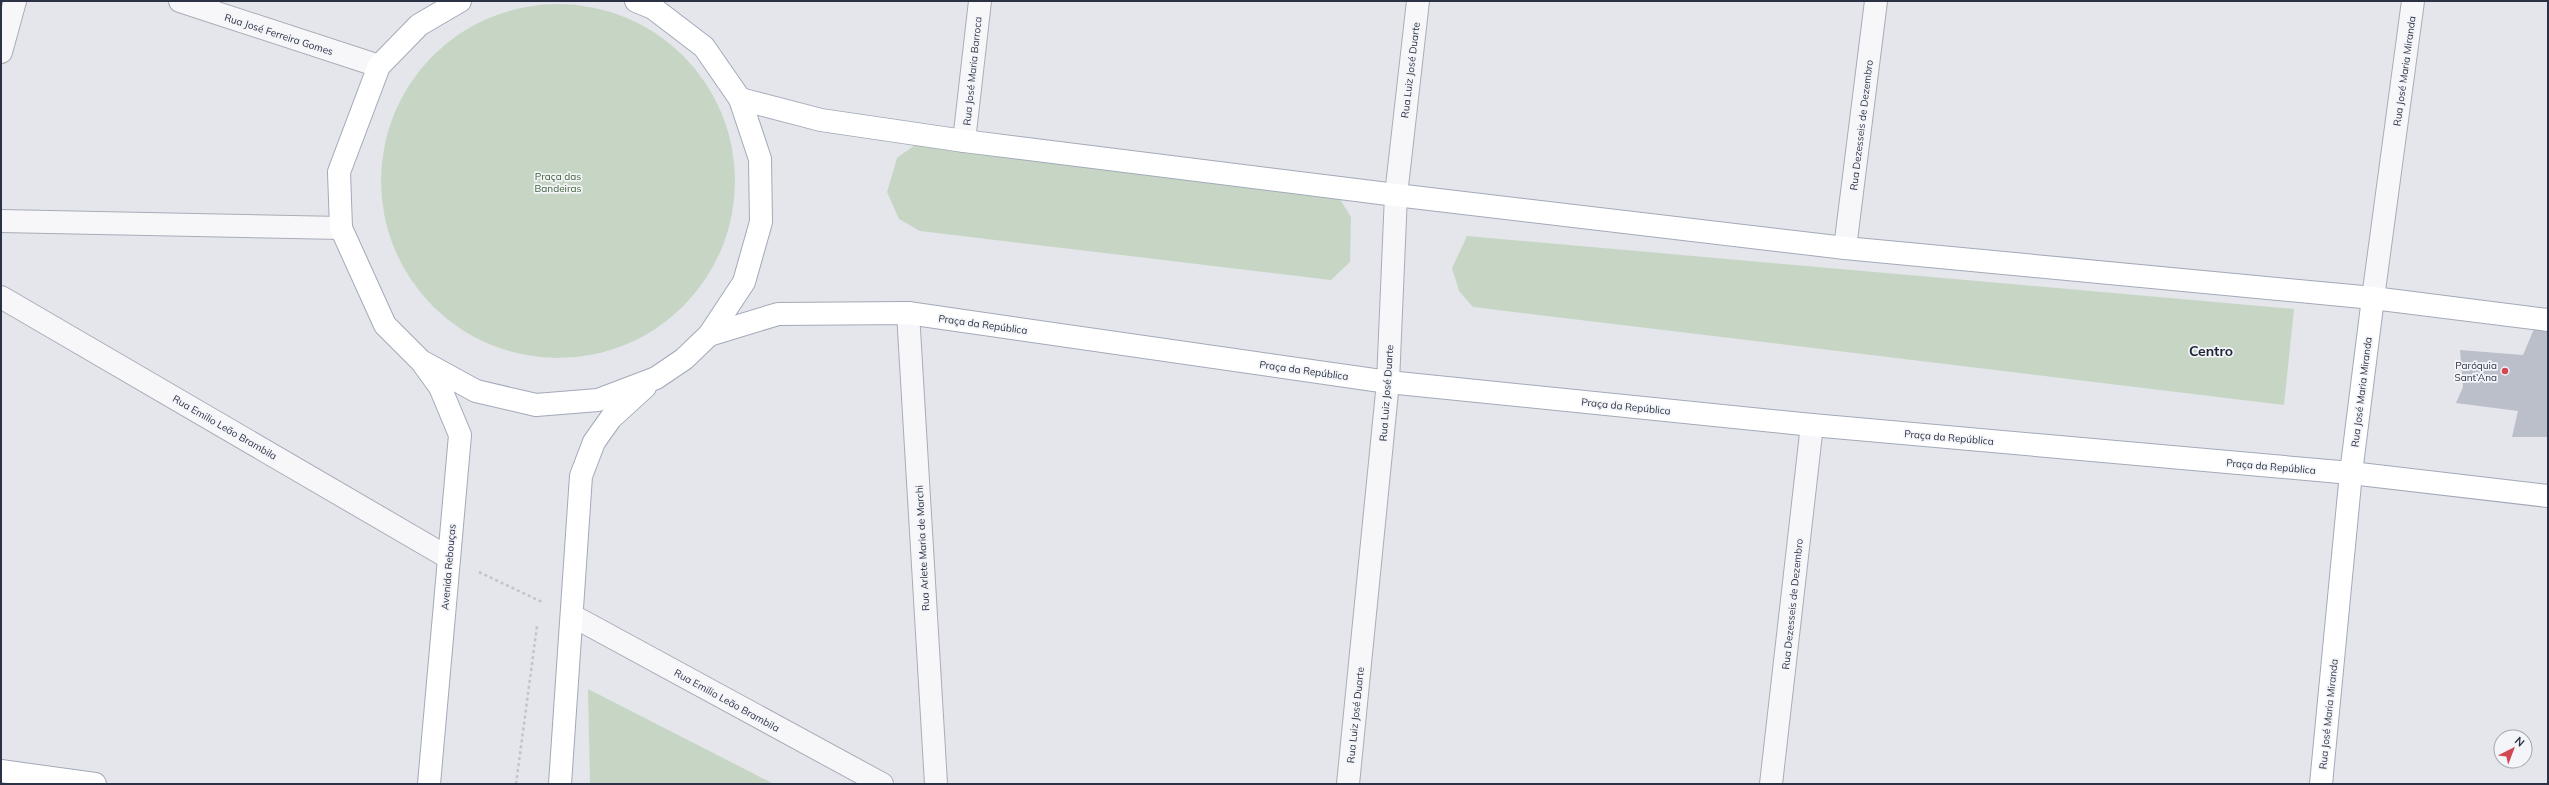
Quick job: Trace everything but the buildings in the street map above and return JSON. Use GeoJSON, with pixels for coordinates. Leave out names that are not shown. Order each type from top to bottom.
{"type":"FeatureCollection","features":[{"type":"Feature","properties":{"kind":"main road"},"geometry":{"type":"LineString","coordinates":[[460,1],[419,25],[379,66],[339,172],[341,228],[385,325],[421,361],[476,391],[536,405],[598,400],[656,378]]}},
{"type":"Feature","properties":{"kind":"main road"},"geometry":{"type":"LineString","coordinates":[[560,784],[573,616],[581,476],[594,442],[611,418],[656,378],[684,359],[709,335],[744,282],[761,222],[760,159],[740,98],[704,47],[647,3]]}},
{"type":"Feature","properties":{"kind":"main road"},"geometry":{"type":"LineString","coordinates":[[740,98],[821,120],[964,141],[1396,195],[1845,248],[2373,298],[2548,320]]}},
{"type":"Feature","properties":{"kind":"main road","name":"Rua José Maria Miranda"},"geometry":{"type":"LineString","coordinates":[[2321,784],[2351,473],[2373,298]]}},
{"type":"Feature","properties":{"kind":"main road","name":"Praça da República"},"geometry":{"type":"LineString","coordinates":[[709,335],[778,314],[908,313],[1388,382],[1812,425],[2351,473],[2548,496]]}},
{"type":"Feature","properties":{"kind":"main road","name":"Avenida Rebouças"},"geometry":{"type":"LineString","coordinates":[[421,361],[440,387],[460,435],[429,784]]}},
{"type":"Feature","properties":{"kind":"main road"},"geometry":{"type":"LineString","coordinates":[[1,771],[95,784]]}},
{"type":"Feature","properties":{"kind":"street"},"geometry":{"type":"LineString","coordinates":[[1,52],[15,1]]}},
{"type":"Feature","properties":{"kind":"street","name":"Rua José Ferreira Gomes"},"geometry":{"type":"LineString","coordinates":[[180,1],[379,66]]}},
{"type":"Feature","properties":{"kind":"street","name":"Rua José Maria Barroca"},"geometry":{"type":"LineString","coordinates":[[964,141],[980,1]]}},
{"type":"Feature","properties":{"kind":"street","name":"Rua Luiz José Duarte"},"geometry":{"type":"LineString","coordinates":[[1348,784],[1388,382],[1396,195],[1418,1]]}},
{"type":"Feature","properties":{"kind":"street","name":"Rua Dezesseis de Dezembro"},"geometry":{"type":"LineString","coordinates":[[1845,248],[1876,1]]}},
{"type":"Feature","properties":{"kind":"street","name":"Rua José Maria Miranda"},"geometry":{"type":"LineString","coordinates":[[2373,298],[2413,1]]}},
{"type":"Feature","properties":{"kind":"street"},"geometry":{"type":"LineString","coordinates":[[1,221],[341,228]]}},
{"type":"Feature","properties":{"kind":"street","name":"Rua Emilio Leão Brambila"},"geometry":{"type":"LineString","coordinates":[[1,297],[449,558]]}},
{"type":"Feature","properties":{"kind":"street","name":"Rua Arlete Maria de Marchi"},"geometry":{"type":"LineString","coordinates":[[908,313],[936,784]]}},
{"type":"Feature","properties":{"kind":"street","name":"Rua Dezesseis de Dezembro"},"geometry":{"type":"LineString","coordinates":[[1771,784],[1812,425]]}},
{"type":"Feature","properties":{"kind":"street","name":"Rua Emilio Leão Brambila"},"geometry":{"type":"LineString","coordinates":[[573,616],[882,784]]}},
{"type":"Feature","properties":{"kind":"path"},"geometry":{"type":"LineString","coordinates":[[449,558],[573,616]]}},
{"type":"Feature","properties":{"kind":"green space","name":"Praça das Bandeiras"},"geometry":{"type":"Polygon","coordinates":[[[541,4],[575,4],[610,11],[626,17],[657,33],[671,44],[695,68],[706,82],[722,113],[728,129],[735,164],[735,198],[732,216],[722,249],[706,280],[695,294],[671,318],[657,329],[626,345],[610,351],[575,358],[541,358],[506,351],[490,345],[459,329],[445,318],[421,294],[410,280],[394,249],[388,233],[381,198],[381,164],[388,129],[394,113],[410,82],[421,68],[445,44],[459,33],[490,17],[506,11],[541,4]]]}},
{"type":"Feature","properties":{"kind":"green space"},"geometry":{"type":"Polygon","coordinates":[[[915,145],[1338,196],[1351,217],[1350,262],[1331,280],[920,231],[899,219],[887,192],[897,158],[915,145]]]}},
{"type":"Feature","properties":{"kind":"green space"},"geometry":{"type":"Polygon","coordinates":[[[1467,236],[2294,309],[2284,405],[1473,307],[1459,291],[1452,268],[1467,236]]]}},
{"type":"Feature","properties":{"kind":"green space"},"geometry":{"type":"Polygon","coordinates":[[[588,689],[774,784],[590,784],[588,689]]]}},
{"type":"Feature","properties":{"kind":"place","name":"Paróquia Sant’Ana"},"geometry":{"type":"Point","coordinates":[2505,371]}},
{"type":"Feature","properties":{"kind":"district","name":"Centro"},"geometry":{"type":"Point","coordinates":[2211,351]}}]}
